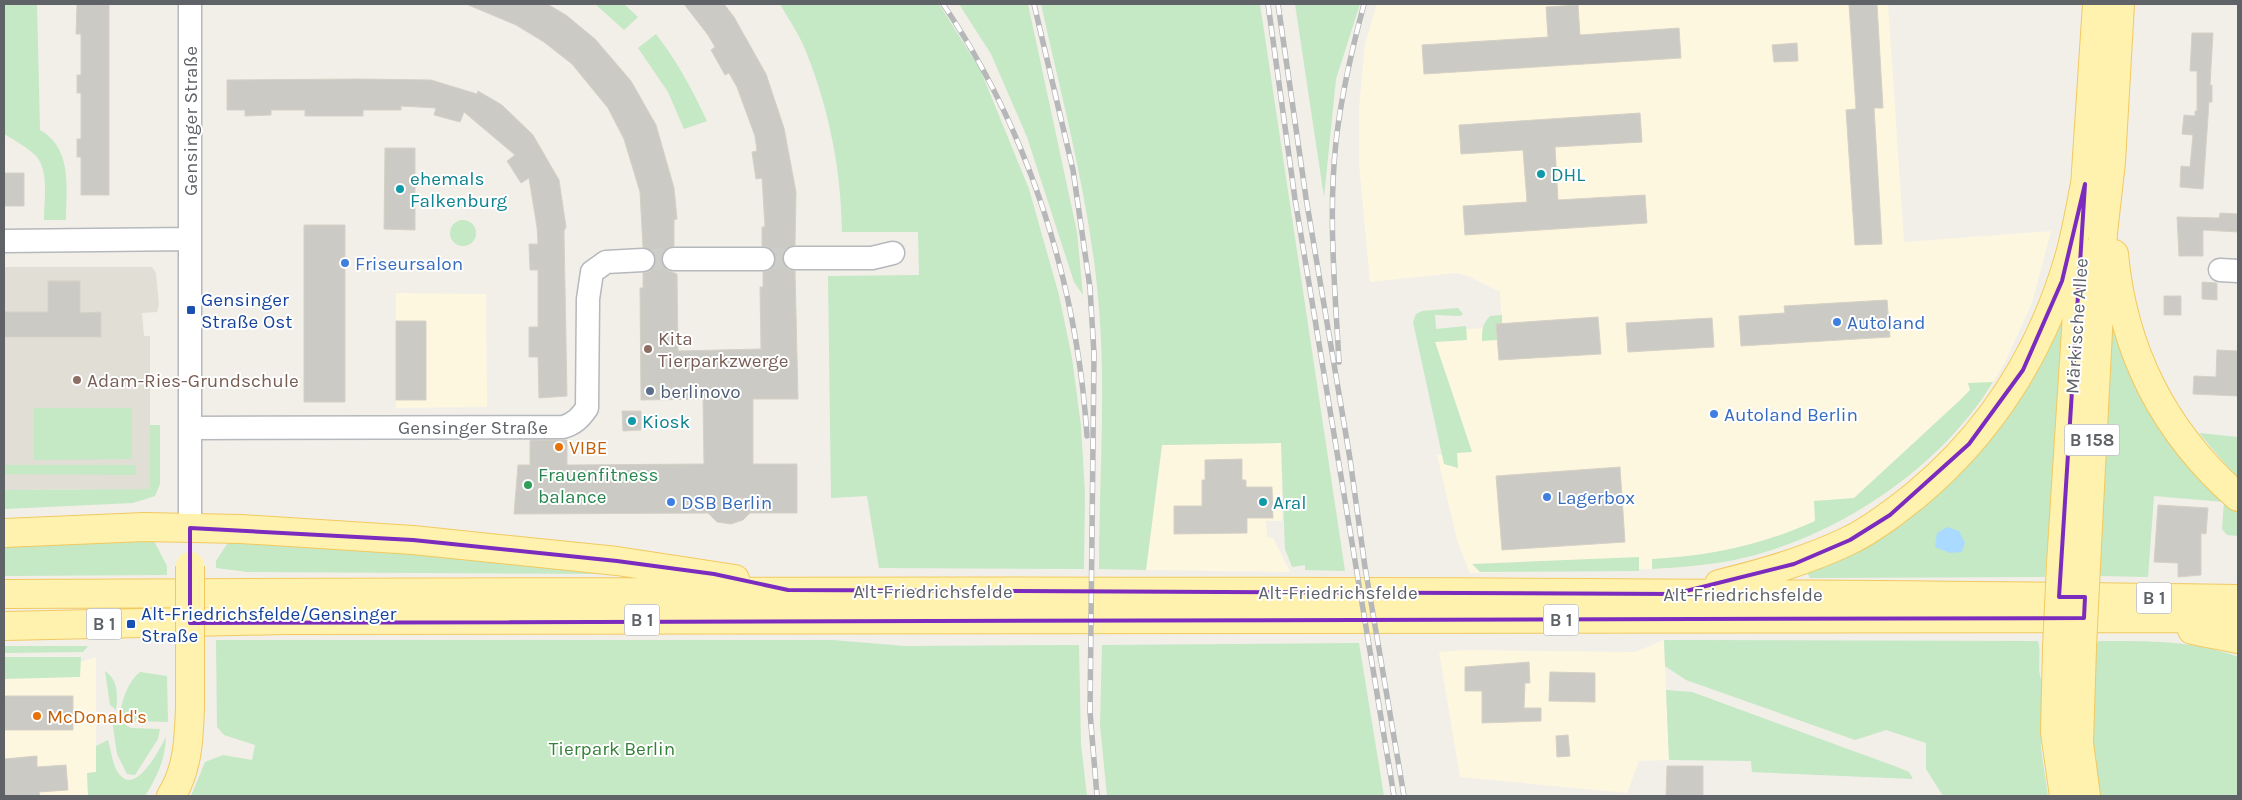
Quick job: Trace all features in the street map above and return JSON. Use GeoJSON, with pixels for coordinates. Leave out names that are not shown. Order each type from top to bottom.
{"type":"FeatureCollection","features":[{"type":"Feature","properties":{"kind":"main road","name":"Märkische Allee"},"geometry":{"type":"LineString","coordinates":[[2069,647],[2085,184],[2097,4]]}},
{"type":"Feature","properties":{"kind":"main road","name":"Märkische Allee"},"geometry":{"type":"LineString","coordinates":[[2073,565],[2111,162],[2120,4]]}},
{"type":"Feature","properties":{"kind":"main road"},"geometry":{"type":"LineString","coordinates":[[2111,162],[2115,264],[2122,307],[2131,340],[2143,370],[2174,426],[2190,448],[2238,497]]}},
{"type":"Feature","properties":{"kind":"main road"},"geometry":{"type":"LineString","coordinates":[[1674,594],[1794,564],[1850,540],[1890,515],[1952,463],[1970,444],[2002,402],[2023,370],[2057,294],[2070,257],[2085,184]]}},
{"type":"Feature","properties":{"kind":"main road"},"geometry":{"type":"LineString","coordinates":[[171,796],[182,775],[190,727],[190,528]]}},
{"type":"Feature","properties":{"kind":"main road"},"geometry":{"type":"LineString","coordinates":[[4,533],[190,528],[241,529],[413,540],[616,560],[714,574],[788,590]]}},
{"type":"Feature","properties":{"kind":"main road","name":"Alt-Friedrichsfelde"},"geometry":{"type":"LineString","coordinates":[[4,594],[788,590],[2238,599]]}},
{"type":"Feature","properties":{"kind":"main road"},"geometry":{"type":"LineString","coordinates":[[2134,618],[2238,639]]}},
{"type":"Feature","properties":{"kind":"main road","name":"Alt-Friedrichsfelde"},"geometry":{"type":"LineString","coordinates":[[4,626],[286,620],[2134,618]]}},
{"type":"Feature","properties":{"kind":"main road","name":"B 1"},"geometry":{"type":"LineString","coordinates":[[2134,618],[2238,618]]}},
{"type":"Feature","properties":{"kind":"main road"},"geometry":{"type":"LineString","coordinates":[[2064,796],[2055,732],[2069,647]]}},
{"type":"Feature","properties":{"kind":"main road"},"geometry":{"type":"LineString","coordinates":[[2069,647],[2086,796]]}},
{"type":"Feature","properties":{"kind":"street","name":"Gensinger Straße"},"geometry":{"type":"LineString","coordinates":[[190,4],[190,528]]}},
{"type":"Feature","properties":{"kind":"street"},"geometry":{"type":"LineString","coordinates":[[4,241],[190,239]]}},
{"type":"Feature","properties":{"kind":"street"},"geometry":{"type":"LineString","coordinates":[[795,258],[872,258],[894,253]]}},
{"type":"Feature","properties":{"kind":"street"},"geometry":{"type":"LineString","coordinates":[[674,259],[763,258]]}},
{"type":"Feature","properties":{"kind":"street","name":"Gensinger Straße"},"geometry":{"type":"LineString","coordinates":[[190,428],[563,427],[571,425],[581,417],[587,408],[588,302],[592,272],[606,262],[643,260]]}},
{"type":"Feature","properties":{"kind":"highlighted area"},"geometry":{"type":"Polygon","coordinates":[[[2085,184],[2059,597],[2085,597],[2084,618],[190,623],[190,528],[413,540],[617,561],[714,574],[788,590],[1674,594],[1794,564],[1850,540],[1890,515],[1969,444],[2023,370],[2062,281],[2085,184]]]}},
{"type":"Feature","properties":{"kind":"shaded area"},"geometry":{"type":"Polygon","coordinates":[[[1377,4],[1888,4],[1904,242],[2051,231],[2032,303],[2004,364],[1987,392],[1950,436],[1922,465],[1877,499],[1850,515],[1786,545],[1747,557],[1699,566],[1652,569],[1470,573],[1457,540],[1437,455],[1472,451],[1432,332],[1496,327],[1496,324],[1502,324],[1500,292],[1468,276],[1456,273],[1370,282],[1359,164],[1359,107],[1365,44],[1377,4]]]}},
{"type":"Feature","properties":{"kind":"shaded area","name":"Adam-Ries-Grundschule"},"geometry":{"type":"Polygon","coordinates":[[[4,267],[152,267],[156,273],[159,305],[157,312],[142,313],[144,336],[150,336],[150,489],[4,490],[4,267]]]}},
{"type":"Feature","properties":{"kind":"shaded area"},"geometry":{"type":"Polygon","coordinates":[[[396,293],[486,294],[487,407],[396,408],[396,293]]]}},
{"type":"Feature","properties":{"kind":"shaded area"},"geometry":{"type":"Polygon","coordinates":[[[1281,443],[1282,521],[1266,521],[1267,537],[1273,538],[1290,572],[1146,570],[1162,445],[1281,443]]]}},
{"type":"Feature","properties":{"kind":"shaded area"},"geometry":{"type":"Polygon","coordinates":[[[1664,640],[1669,760],[1639,761],[1627,793],[1460,777],[1439,652],[1465,650],[1635,652],[1664,640]]]}},
{"type":"Feature","properties":{"kind":"shaded area"},"geometry":{"type":"Polygon","coordinates":[[[96,657],[96,772],[87,773],[88,796],[4,796],[4,663],[81,662],[96,657]]]}},
{"type":"Feature","properties":{"kind":"green space"},"geometry":{"type":"Polygon","coordinates":[[[4,4],[37,4],[40,130],[51,138],[63,158],[66,182],[66,220],[44,220],[45,185],[39,160],[27,148],[4,134],[4,4]]]}},
{"type":"Feature","properties":{"kind":"green space"},"geometry":{"type":"Polygon","coordinates":[[[595,4],[624,4],[638,17],[624,30],[595,4]]]}},
{"type":"Feature","properties":{"kind":"green space"},"geometry":{"type":"Polygon","coordinates":[[[780,4],[939,4],[980,69],[1029,189],[1059,295],[1072,358],[1081,426],[1085,493],[1084,569],[879,568],[867,496],[831,498],[828,276],[919,275],[918,232],[842,232],[837,164],[828,120],[815,76],[804,48],[780,4]]]}},
{"type":"Feature","properties":{"kind":"green space"},"geometry":{"type":"Polygon","coordinates":[[[959,4],[1028,4],[1077,232],[1083,295],[1074,282],[1027,137],[991,54],[959,4]]]}},
{"type":"Feature","properties":{"kind":"green space"},"geometry":{"type":"Polygon","coordinates":[[[1041,4],[1260,4],[1345,571],[1305,570],[1305,565],[1292,567],[1285,549],[1281,443],[1162,445],[1146,570],[1099,569],[1102,373],[1095,269],[1083,193],[1041,4]]]}},
{"type":"Feature","properties":{"kind":"green space"},"geometry":{"type":"Polygon","coordinates":[[[1295,4],[1360,4],[1336,79],[1324,197],[1295,4]]]}},
{"type":"Feature","properties":{"kind":"green space"},"geometry":{"type":"Polygon","coordinates":[[[656,34],[684,76],[707,121],[684,129],[668,92],[638,48],[656,34]]]}},
{"type":"Feature","properties":{"kind":"green space"},"geometry":{"type":"Polygon","coordinates":[[[463,220],[472,224],[476,233],[472,242],[463,246],[454,242],[450,233],[454,224],[463,220]]]}},
{"type":"Feature","properties":{"kind":"green space"},"geometry":{"type":"Polygon","coordinates":[[[2068,302],[2045,577],[1810,578],[1805,568],[1881,532],[2068,302]]]}},
{"type":"Feature","properties":{"kind":"green space"},"geometry":{"type":"Polygon","coordinates":[[[1458,308],[1463,314],[1460,316],[1435,315],[1436,329],[1466,326],[1467,340],[1435,342],[1472,452],[1457,453],[1458,468],[1444,464],[1413,322],[1416,314],[1422,311],[1458,308]]]}},
{"type":"Feature","properties":{"kind":"green space"},"geometry":{"type":"Polygon","coordinates":[[[2113,314],[2238,510],[2238,536],[2227,535],[2222,529],[2224,502],[2154,496],[2148,577],[2098,576],[2113,314]]]}},
{"type":"Feature","properties":{"kind":"green space"},"geometry":{"type":"Polygon","coordinates":[[[1502,315],[1502,324],[1496,324],[1497,340],[1482,341],[1483,327],[1487,319],[1490,316],[1502,315]]]}},
{"type":"Feature","properties":{"kind":"green space"},"geometry":{"type":"Polygon","coordinates":[[[1993,382],[1971,413],[1946,442],[1918,468],[1886,492],[1853,513],[1819,531],[1783,546],[1747,557],[1712,564],[1652,569],[1652,559],[1694,555],[1735,548],[1775,537],[1815,521],[1814,501],[1854,498],[1970,390],[1968,383],[1993,382]]]}},
{"type":"Feature","properties":{"kind":"green space"},"geometry":{"type":"Polygon","coordinates":[[[34,408],[132,408],[132,459],[34,460],[34,408]]]}},
{"type":"Feature","properties":{"kind":"green space"},"geometry":{"type":"Polygon","coordinates":[[[150,425],[160,425],[160,484],[155,496],[133,503],[4,509],[4,490],[150,489],[150,425]]]}},
{"type":"Feature","properties":{"kind":"green space"},"geometry":{"type":"Polygon","coordinates":[[[2199,433],[2238,437],[2238,479],[2199,433]]]}},
{"type":"Feature","properties":{"kind":"green space"},"geometry":{"type":"Polygon","coordinates":[[[4,465],[136,465],[136,475],[4,474],[4,465]]]}},
{"type":"Feature","properties":{"kind":"green space"},"geometry":{"type":"Polygon","coordinates":[[[153,539],[167,566],[167,575],[4,576],[4,545],[153,539]]]}},
{"type":"Feature","properties":{"kind":"green space"},"geometry":{"type":"Polygon","coordinates":[[[225,539],[284,540],[605,569],[606,574],[248,572],[216,568],[216,561],[227,544],[225,539]]]}},
{"type":"Feature","properties":{"kind":"green space"},"geometry":{"type":"Polygon","coordinates":[[[1639,557],[1639,571],[1480,572],[1472,564],[1639,557]]]}},
{"type":"Feature","properties":{"kind":"green space","name":"Tierpark Berlin"},"geometry":{"type":"Polygon","coordinates":[[[216,640],[832,640],[905,646],[1079,645],[1081,744],[1087,796],[191,796],[205,762],[223,755],[252,760],[255,745],[224,735],[217,727],[216,640]]]}},
{"type":"Feature","properties":{"kind":"green space"},"geometry":{"type":"Polygon","coordinates":[[[1664,640],[2038,641],[2039,672],[2042,681],[2041,748],[2048,796],[1943,796],[1926,769],[1926,743],[1886,730],[1855,740],[1686,680],[1665,666],[1664,640]]]}},
{"type":"Feature","properties":{"kind":"green space"},"geometry":{"type":"Polygon","coordinates":[[[2098,641],[2187,644],[2221,651],[2238,657],[2238,796],[2096,796],[2090,763],[2095,647],[2098,641]]]}},
{"type":"Feature","properties":{"kind":"green space"},"geometry":{"type":"Polygon","coordinates":[[[1359,643],[1384,796],[1107,796],[1100,725],[1102,645],[1359,643]]]}},
{"type":"Feature","properties":{"kind":"green space"},"geometry":{"type":"Polygon","coordinates":[[[4,646],[88,646],[83,652],[4,653],[4,646]]]}},
{"type":"Feature","properties":{"kind":"green space"},"geometry":{"type":"Polygon","coordinates":[[[4,657],[81,657],[80,677],[4,679],[4,657]]]}},
{"type":"Feature","properties":{"kind":"green space"},"geometry":{"type":"Polygon","coordinates":[[[105,671],[115,683],[116,710],[110,705],[105,671]]]}},
{"type":"Feature","properties":{"kind":"green space"},"geometry":{"type":"Polygon","coordinates":[[[140,672],[167,676],[168,722],[134,721],[120,712],[129,685],[140,672]]]}},
{"type":"Feature","properties":{"kind":"green space"},"geometry":{"type":"Polygon","coordinates":[[[1666,690],[1692,692],[1897,767],[1909,772],[1913,779],[1752,772],[1751,761],[1669,760],[1666,690]]]}},
{"type":"Feature","properties":{"kind":"green space"},"geometry":{"type":"Polygon","coordinates":[[[112,720],[119,721],[131,728],[160,729],[158,739],[135,775],[127,774],[117,754],[112,720]]]}},
{"type":"Feature","properties":{"kind":"green space"},"geometry":{"type":"Polygon","coordinates":[[[166,737],[160,768],[145,796],[88,796],[87,773],[96,772],[96,746],[108,740],[117,771],[124,778],[131,780],[145,770],[166,737]]]}},
{"type":"Feature","properties":{"kind":"water"},"geometry":{"type":"Polygon","coordinates":[[[1947,527],[1959,531],[1965,543],[1962,552],[1950,553],[1935,547],[1937,533],[1947,527]]]}},
{"type":"Feature","properties":{"kind":"building"},"geometry":{"type":"Polygon","coordinates":[[[77,4],[109,5],[109,195],[81,195],[81,157],[77,157],[77,139],[81,139],[81,93],[77,93],[77,75],[81,75],[81,34],[76,34],[77,4]]]}},
{"type":"Feature","properties":{"kind":"building"},"geometry":{"type":"Polygon","coordinates":[[[466,4],[547,4],[566,15],[595,39],[631,81],[656,125],[674,188],[677,219],[674,220],[674,246],[663,252],[661,259],[667,270],[677,274],[678,351],[761,349],[760,287],[763,287],[763,272],[770,270],[776,259],[775,253],[770,248],[762,246],[762,227],[765,227],[762,178],[756,179],[752,152],[757,151],[755,136],[737,87],[729,73],[725,75],[711,50],[715,47],[684,4],[724,4],[734,17],[766,74],[784,128],[796,192],[795,245],[784,251],[782,258],[788,269],[795,271],[798,399],[753,399],[753,464],[797,464],[797,513],[750,513],[743,520],[731,524],[717,522],[708,513],[514,514],[518,465],[530,465],[530,440],[567,440],[567,465],[704,464],[703,399],[641,400],[640,288],[643,288],[643,273],[651,271],[656,259],[654,252],[643,247],[640,192],[624,139],[608,108],[572,64],[544,42],[516,25],[466,4]]]}},
{"type":"Feature","properties":{"kind":"building"},"geometry":{"type":"Polygon","coordinates":[[[1849,4],[1877,4],[1883,108],[1874,108],[1882,244],[1855,245],[1846,110],[1856,109],[1849,4]]]}},
{"type":"Feature","properties":{"kind":"building"},"geometry":{"type":"Polygon","coordinates":[[[1578,5],[1580,35],[1679,28],[1681,58],[1424,74],[1422,45],[1548,37],[1546,7],[1578,5]]]}},
{"type":"Feature","properties":{"kind":"building"},"geometry":{"type":"Polygon","coordinates":[[[2192,33],[2213,33],[2210,85],[2212,85],[2212,102],[2209,102],[2203,189],[2180,187],[2181,166],[2190,167],[2193,135],[2182,134],[2184,115],[2195,116],[2195,111],[2197,111],[2197,71],[2190,71],[2192,33]]]}},
{"type":"Feature","properties":{"kind":"building"},"geometry":{"type":"Polygon","coordinates":[[[1797,43],[1798,61],[1774,62],[1772,45],[1797,43]]]}},
{"type":"Feature","properties":{"kind":"building"},"geometry":{"type":"Polygon","coordinates":[[[227,80],[431,80],[477,94],[478,91],[502,105],[533,135],[559,180],[566,227],[564,231],[567,396],[539,398],[538,357],[529,357],[529,327],[538,327],[538,270],[530,270],[529,244],[538,244],[529,178],[521,183],[507,161],[515,155],[464,112],[460,122],[434,115],[436,108],[401,106],[401,110],[363,110],[363,116],[305,116],[305,110],[271,110],[271,115],[245,116],[245,110],[227,110],[227,80]]]}},
{"type":"Feature","properties":{"kind":"building","name":"DHL"},"geometry":{"type":"Polygon","coordinates":[[[1640,113],[1642,142],[1555,147],[1558,200],[1645,195],[1647,223],[1465,235],[1463,206],[1527,202],[1523,150],[1461,154],[1459,125],[1640,113]]]}},
{"type":"Feature","properties":{"kind":"building","name":"ehemals Falkenburg"},"geometry":{"type":"Polygon","coordinates":[[[385,148],[415,148],[415,230],[384,229],[385,148]]]}},
{"type":"Feature","properties":{"kind":"building"},"geometry":{"type":"Polygon","coordinates":[[[4,173],[24,173],[24,206],[4,206],[4,173]]]}},
{"type":"Feature","properties":{"kind":"building"},"geometry":{"type":"Polygon","coordinates":[[[2220,213],[2238,214],[2238,232],[2203,230],[2203,256],[2179,256],[2177,217],[2219,218],[2220,213]]]}},
{"type":"Feature","properties":{"kind":"building"},"geometry":{"type":"Polygon","coordinates":[[[304,225],[345,225],[345,402],[304,402],[304,225]]]}},
{"type":"Feature","properties":{"kind":"building"},"geometry":{"type":"Polygon","coordinates":[[[48,281],[80,281],[80,313],[101,312],[101,337],[4,337],[4,312],[48,312],[48,281]]]}},
{"type":"Feature","properties":{"kind":"building"},"geometry":{"type":"Polygon","coordinates":[[[2202,282],[2217,283],[2217,300],[2202,299],[2202,282]]]}},
{"type":"Feature","properties":{"kind":"building"},"geometry":{"type":"Polygon","coordinates":[[[2164,296],[2181,296],[2181,315],[2164,315],[2164,296]]]}},
{"type":"Feature","properties":{"kind":"building","name":"Autoland"},"geometry":{"type":"Polygon","coordinates":[[[1887,300],[1890,337],[1741,346],[1739,316],[1785,313],[1784,306],[1887,300]]]}},
{"type":"Feature","properties":{"kind":"building"},"geometry":{"type":"Polygon","coordinates":[[[1598,317],[1601,354],[1499,360],[1496,324],[1598,317]]]}},
{"type":"Feature","properties":{"kind":"building"},"geometry":{"type":"Polygon","coordinates":[[[1712,318],[1714,347],[1628,352],[1626,323],[1712,318]]]}},
{"type":"Feature","properties":{"kind":"building"},"geometry":{"type":"Polygon","coordinates":[[[396,321],[426,321],[426,400],[396,400],[396,321]]]}},
{"type":"Feature","properties":{"kind":"building"},"geometry":{"type":"Polygon","coordinates":[[[2217,350],[2238,351],[2238,396],[2193,394],[2194,376],[2216,377],[2217,350]]]}},
{"type":"Feature","properties":{"kind":"building","name":"Kiosk"},"geometry":{"type":"Polygon","coordinates":[[[622,411],[641,411],[641,430],[623,431],[622,411]]]}},
{"type":"Feature","properties":{"kind":"building"},"geometry":{"type":"Polygon","coordinates":[[[1242,459],[1242,480],[1246,480],[1246,487],[1272,487],[1273,518],[1247,518],[1247,533],[1174,534],[1174,506],[1202,506],[1202,480],[1205,480],[1205,460],[1242,459]]]}},
{"type":"Feature","properties":{"kind":"building"},"geometry":{"type":"Polygon","coordinates":[[[1620,467],[1625,542],[1502,550],[1496,476],[1620,467]]]}},
{"type":"Feature","properties":{"kind":"building"},"geometry":{"type":"Polygon","coordinates":[[[2158,505],[2208,508],[2206,534],[2201,533],[2201,575],[2178,577],[2178,563],[2154,562],[2158,505]]]}},
{"type":"Feature","properties":{"kind":"building"},"geometry":{"type":"Polygon","coordinates":[[[1529,662],[1530,683],[1525,683],[1524,708],[1541,708],[1541,721],[1482,723],[1482,691],[1465,691],[1465,667],[1529,662]]]}},
{"type":"Feature","properties":{"kind":"building"},"geometry":{"type":"Polygon","coordinates":[[[1550,672],[1595,673],[1595,702],[1549,701],[1550,672]]]}},
{"type":"Feature","properties":{"kind":"building"},"geometry":{"type":"Polygon","coordinates":[[[4,696],[73,696],[73,730],[4,730],[4,696]]]}},
{"type":"Feature","properties":{"kind":"building"},"geometry":{"type":"Polygon","coordinates":[[[1568,735],[1570,756],[1557,757],[1556,736],[1568,735]]]}},
{"type":"Feature","properties":{"kind":"building"},"geometry":{"type":"Polygon","coordinates":[[[37,756],[37,767],[66,765],[68,790],[39,792],[40,796],[4,796],[4,759],[37,756]]]}},
{"type":"Feature","properties":{"kind":"building"},"geometry":{"type":"Polygon","coordinates":[[[1667,766],[1703,766],[1703,796],[1666,796],[1667,766]]]}},
{"type":"Feature","properties":{"kind":"tunnel"},"geometry":{"type":"LineString","coordinates":[[763,259],[795,258]]}},
{"type":"Feature","properties":{"kind":"tunnel"},"geometry":{"type":"LineString","coordinates":[[643,260],[674,259]]}},
{"type":"Feature","properties":{"kind":"railway"},"geometry":{"type":"LineString","coordinates":[[943,4],[973,53],[1000,104],[1024,156],[1044,210],[1060,266],[1072,322],[1087,436]]}},
{"type":"Feature","properties":{"kind":"railway"},"geometry":{"type":"LineString","coordinates":[[1034,4],[1073,170],[1090,288],[1094,354],[1090,712],[1097,796]]}},
{"type":"Feature","properties":{"kind":"railway"},"geometry":{"type":"LineString","coordinates":[[1268,4],[1295,199],[1394,796]]}},
{"type":"Feature","properties":{"kind":"railway"},"geometry":{"type":"LineString","coordinates":[[1278,4],[1306,198],[1404,796]]}},
{"type":"Feature","properties":{"kind":"railway"},"geometry":{"type":"LineString","coordinates":[[1339,362],[1332,224],[1334,169],[1338,124],[1344,90],[1364,4]]}},
{"type":"Feature","properties":{"kind":"place","name":"DHL"},"geometry":{"type":"Point","coordinates":[1541,174]}},
{"type":"Feature","properties":{"kind":"place","name":"ehemals Falkenburg"},"geometry":{"type":"Point","coordinates":[400,189]}},
{"type":"Feature","properties":{"kind":"place","name":"Friseursalon"},"geometry":{"type":"Point","coordinates":[345,263]}},
{"type":"Feature","properties":{"kind":"place","name":"Gensinger Straße Ost"},"geometry":{"type":"Point","coordinates":[191,310]}},
{"type":"Feature","properties":{"kind":"place","name":"Autoland"},"geometry":{"type":"Point","coordinates":[1837,322]}},
{"type":"Feature","properties":{"kind":"place","name":"Kita Tierparkzwerge"},"geometry":{"type":"Point","coordinates":[648,349]}},
{"type":"Feature","properties":{"kind":"place","name":"Adam-Ries-Grundschule"},"geometry":{"type":"Point","coordinates":[77,380]}},
{"type":"Feature","properties":{"kind":"place","name":"berlinovo"},"geometry":{"type":"Point","coordinates":[650,391]}},
{"type":"Feature","properties":{"kind":"place","name":"Autoland Berlin"},"geometry":{"type":"Point","coordinates":[1714,414]}},
{"type":"Feature","properties":{"kind":"place","name":"Kiosk"},"geometry":{"type":"Point","coordinates":[632,421]}},
{"type":"Feature","properties":{"kind":"place","name":"VIBE"},"geometry":{"type":"Point","coordinates":[559,447]}},
{"type":"Feature","properties":{"kind":"place","name":"Frauenfitness balance"},"geometry":{"type":"Point","coordinates":[528,485]}},
{"type":"Feature","properties":{"kind":"place","name":"Lagerbox"},"geometry":{"type":"Point","coordinates":[1547,497]}},
{"type":"Feature","properties":{"kind":"place","name":"DSB Berlin"},"geometry":{"type":"Point","coordinates":[671,502]}},
{"type":"Feature","properties":{"kind":"place","name":"Aral"},"geometry":{"type":"Point","coordinates":[1263,502]}},
{"type":"Feature","properties":{"kind":"place","name":"Alt-Friedrichsfelde/Gensinger Straße"},"geometry":{"type":"Point","coordinates":[131,624]}},
{"type":"Feature","properties":{"kind":"place","name":"McDonald's"},"geometry":{"type":"Point","coordinates":[37,716]}}]}
